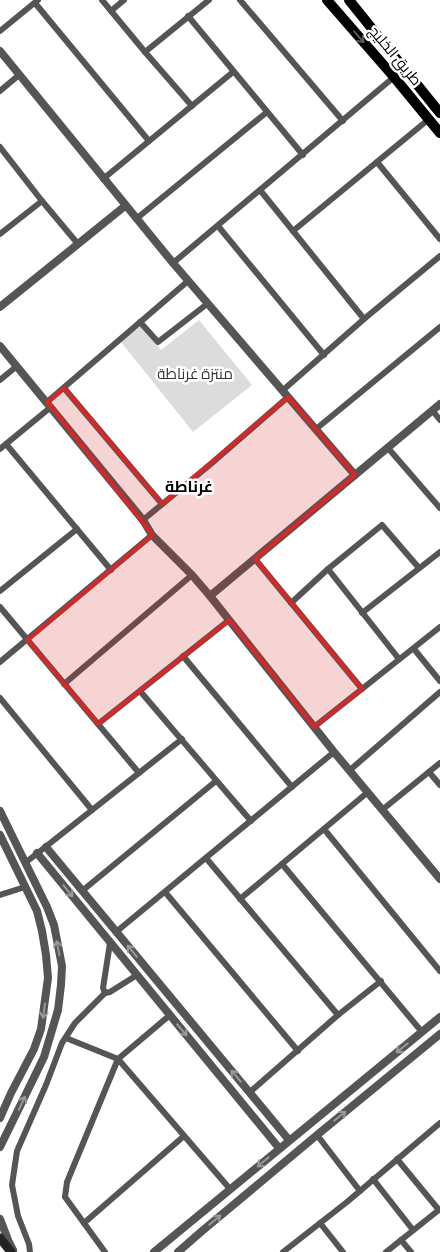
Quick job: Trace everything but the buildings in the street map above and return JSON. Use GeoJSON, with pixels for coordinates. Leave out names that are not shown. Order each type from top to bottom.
{"type":"FeatureCollection","features":[{"type":"Feature","properties":{"kind":"main road","name":"طريق الخليج"},"geometry":{"type":"LineString","coordinates":[[327,0],[440,133]]}},
{"type":"Feature","properties":{"kind":"main road","name":"طريق الخليج"},"geometry":{"type":"LineString","coordinates":[[349,0],[440,112]]}},
{"type":"Feature","properties":{"kind":"main road"},"geometry":{"type":"LineString","coordinates":[[0,1238],[13,1252]]}},
{"type":"Feature","properties":{"kind":"street"},"geometry":{"type":"LineString","coordinates":[[102,0],[192,106]]}},
{"type":"Feature","properties":{"kind":"street"},"geometry":{"type":"LineString","coordinates":[[111,11],[124,0]]}},
{"type":"Feature","properties":{"kind":"street"},"geometry":{"type":"LineString","coordinates":[[145,52],[209,0]]}},
{"type":"Feature","properties":{"kind":"street"},"geometry":{"type":"LineString","coordinates":[[240,0],[343,121]]}},
{"type":"Feature","properties":{"kind":"street"},"geometry":{"type":"LineString","coordinates":[[0,31],[37,1],[149,141]]}},
{"type":"Feature","properties":{"kind":"street"},"geometry":{"type":"LineString","coordinates":[[188,16],[303,154]]}},
{"type":"Feature","properties":{"kind":"street"},"geometry":{"type":"LineString","coordinates":[[0,52],[173,264],[355,475]]}},
{"type":"Feature","properties":{"kind":"street"},"geometry":{"type":"LineString","coordinates":[[103,179],[234,72]]}},
{"type":"Feature","properties":{"kind":"street"},"geometry":{"type":"LineString","coordinates":[[0,91],[19,75]]}},
{"type":"Feature","properties":{"kind":"street"},"geometry":{"type":"LineString","coordinates":[[173,264],[394,77]]}},
{"type":"Feature","properties":{"kind":"street"},"geometry":{"type":"LineString","coordinates":[[136,219],[267,112]]}},
{"type":"Feature","properties":{"kind":"street"},"geometry":{"type":"LineString","coordinates":[[293,232],[429,119]]}},
{"type":"Feature","properties":{"kind":"street"},"geometry":{"type":"LineString","coordinates":[[0,147],[42,202],[78,244]]}},
{"type":"Feature","properties":{"kind":"street"},"geometry":{"type":"LineString","coordinates":[[377,162],[440,239]]}},
{"type":"Feature","properties":{"kind":"street"},"geometry":{"type":"LineString","coordinates":[[260,190],[364,319]]}},
{"type":"Feature","properties":{"kind":"street"},"geometry":{"type":"LineString","coordinates":[[1,232],[42,202]]}},
{"type":"Feature","properties":{"kind":"street"},"geometry":{"type":"LineString","coordinates":[[0,307],[125,206]]}},
{"type":"Feature","properties":{"kind":"street"},"geometry":{"type":"LineString","coordinates":[[218,226],[324,355]]}},
{"type":"Feature","properties":{"kind":"street"},"geometry":{"type":"LineString","coordinates":[[143,520],[212,463],[364,319],[440,256]]}},
{"type":"Feature","properties":{"kind":"street"},"geometry":{"type":"LineString","coordinates":[[0,449],[49,405],[64,388],[188,280]]}},
{"type":"Feature","properties":{"kind":"street"},"geometry":{"type":"LineString","coordinates":[[140,322],[158,342],[208,304]]}},
{"type":"Feature","properties":{"kind":"street"},"geometry":{"type":"LineString","coordinates":[[316,429],[440,327]]}},
{"type":"Feature","properties":{"kind":"street"},"geometry":{"type":"LineString","coordinates":[[0,346],[143,520],[152,535],[210,596],[334,752],[440,879]]}},
{"type":"Feature","properties":{"kind":"street"},"geometry":{"type":"LineString","coordinates":[[0,380],[17,366]]}},
{"type":"Feature","properties":{"kind":"street"},"geometry":{"type":"LineString","coordinates":[[64,388],[162,504]]}},
{"type":"Feature","properties":{"kind":"street"},"geometry":{"type":"LineString","coordinates":[[210,596],[440,404]]}},
{"type":"Feature","properties":{"kind":"street"},"geometry":{"type":"LineString","coordinates":[[432,410],[440,420]]}},
{"type":"Feature","properties":{"kind":"street"},"geometry":{"type":"LineString","coordinates":[[6,444],[111,570]]}},
{"type":"Feature","properties":{"kind":"street"},"geometry":{"type":"LineString","coordinates":[[388,448],[440,508]]}},
{"type":"Feature","properties":{"kind":"street"},"geometry":{"type":"LineString","coordinates":[[291,603],[328,569],[382,525],[419,568]]}},
{"type":"Feature","properties":{"kind":"street"},"geometry":{"type":"LineString","coordinates":[[0,592],[77,529]]}},
{"type":"Feature","properties":{"kind":"street"},"geometry":{"type":"LineString","coordinates":[[0,662],[152,535]]}},
{"type":"Feature","properties":{"kind":"street"},"geometry":{"type":"LineString","coordinates":[[362,613],[440,552]]}},
{"type":"Feature","properties":{"kind":"street"},"geometry":{"type":"LineString","coordinates":[[255,559],[362,690]]}},
{"type":"Feature","properties":{"kind":"street"},"geometry":{"type":"LineString","coordinates":[[328,569],[400,659]]}},
{"type":"Feature","properties":{"kind":"street"},"geometry":{"type":"LineString","coordinates":[[64,684],[192,575]]}},
{"type":"Feature","properties":{"kind":"street"},"geometry":{"type":"LineString","coordinates":[[0,607],[139,773]]}},
{"type":"Feature","properties":{"kind":"street"},"geometry":{"type":"LineString","coordinates":[[98,724],[228,620]]}},
{"type":"Feature","properties":{"kind":"street"},"geometry":{"type":"LineString","coordinates":[[314,727],[440,627]]}},
{"type":"Feature","properties":{"kind":"street"},"geometry":{"type":"LineString","coordinates":[[414,649],[440,680]]}},
{"type":"Feature","properties":{"kind":"street"},"geometry":{"type":"LineString","coordinates":[[183,656],[292,787]]}},
{"type":"Feature","properties":{"kind":"street"},"geometry":{"type":"LineString","coordinates":[[140,691],[251,821]]}},
{"type":"Feature","properties":{"kind":"street"},"geometry":{"type":"LineString","coordinates":[[350,770],[440,692]]}},
{"type":"Feature","properties":{"kind":"street"},"geometry":{"type":"LineString","coordinates":[[0,698],[92,810]]}},
{"type":"Feature","properties":{"kind":"street"},"geometry":{"type":"LineString","coordinates":[[25,863],[182,739]]}},
{"type":"Feature","properties":{"kind":"street"},"geometry":{"type":"LineString","coordinates":[[116,932],[334,752]]}},
{"type":"Feature","properties":{"kind":"street"},"geometry":{"type":"LineString","coordinates":[[382,810],[440,763]]}},
{"type":"Feature","properties":{"kind":"street"},"geometry":{"type":"LineString","coordinates":[[429,772],[440,785]]}},
{"type":"Feature","properties":{"kind":"street"},"geometry":{"type":"LineString","coordinates":[[82,891],[216,781]]}},
{"type":"Feature","properties":{"kind":"street"},"geometry":{"type":"LineString","coordinates":[[240,899],[368,792]]}},
{"type":"Feature","properties":{"kind":"street"},"geometry":{"type":"LineString","coordinates":[[0,811],[47,907],[54,925],[62,966],[58,1010],[44,1057],[0,1147]]}},
{"type":"Feature","properties":{"kind":"street"},"geometry":{"type":"LineString","coordinates":[[324,829],[440,971]]}},
{"type":"Feature","properties":{"kind":"street"},"geometry":{"type":"LineString","coordinates":[[0,835],[36,911],[42,931],[48,978],[41,1028],[34,1049],[0,1118]]}},
{"type":"Feature","properties":{"kind":"street"},"geometry":{"type":"LineString","coordinates":[[46,846],[290,1140]]}},
{"type":"Feature","properties":{"kind":"street"},"geometry":{"type":"LineString","coordinates":[[37,853],[279,1148]]}},
{"type":"Feature","properties":{"kind":"street"},"geometry":{"type":"LineString","coordinates":[[206,858],[338,1015]]}},
{"type":"Feature","properties":{"kind":"street"},"geometry":{"type":"LineString","coordinates":[[282,864],[422,1032]]}},
{"type":"Feature","properties":{"kind":"street"},"geometry":{"type":"LineString","coordinates":[[0,895],[25,887]]}},
{"type":"Feature","properties":{"kind":"street"},"geometry":{"type":"LineString","coordinates":[[165,892],[298,1051]]}},
{"type":"Feature","properties":{"kind":"street"},"geometry":{"type":"LineString","coordinates":[[105,993],[103,988],[110,943]]}},
{"type":"Feature","properties":{"kind":"street"},"geometry":{"type":"LineString","coordinates":[[30,1252],[29,1244],[18,1216],[12,1185],[17,1151],[62,1043],[75,1024],[105,993],[110,992],[137,975]]}},
{"type":"Feature","properties":{"kind":"street"},"geometry":{"type":"LineString","coordinates":[[250,1092],[338,1015],[381,981]]}},
{"type":"Feature","properties":{"kind":"street"},"geometry":{"type":"LineString","coordinates":[[106,1252],[66,1197],[67,1182],[118,1059],[170,1015]]}},
{"type":"Feature","properties":{"kind":"street"},"geometry":{"type":"LineString","coordinates":[[154,1252],[440,1017]]}},
{"type":"Feature","properties":{"kind":"street"},"geometry":{"type":"LineString","coordinates":[[178,1252],[316,1135],[440,1034]]}},
{"type":"Feature","properties":{"kind":"street"},"geometry":{"type":"LineString","coordinates":[[66,1038],[118,1059],[230,1189]]}},
{"type":"Feature","properties":{"kind":"street"},"geometry":{"type":"LineString","coordinates":[[0,1106],[11,1094]]}},
{"type":"Feature","properties":{"kind":"street"},"geometry":{"type":"LineString","coordinates":[[283,1252],[360,1191],[440,1123]]}},
{"type":"Feature","properties":{"kind":"street"},"geometry":{"type":"LineString","coordinates":[[316,1135],[360,1191]]}},
{"type":"Feature","properties":{"kind":"street"},"geometry":{"type":"LineString","coordinates":[[84,1222],[184,1136]]}},
{"type":"Feature","properties":{"kind":"street"},"geometry":{"type":"LineString","coordinates":[[386,1252],[439,1210],[397,1160]]}},
{"type":"Feature","properties":{"kind":"street"},"geometry":{"type":"LineString","coordinates":[[373,1180],[413,1230]]}},
{"type":"Feature","properties":{"kind":"street"},"geometry":{"type":"LineString","coordinates":[[0,1219],[13,1252]]}},
{"type":"Feature","properties":{"kind":"street"},"geometry":{"type":"LineString","coordinates":[[320,1223],[343,1252]]}},
{"type":"Feature","properties":{"kind":"street"},"geometry":{"type":"LineString","coordinates":[[401,1240],[411,1252]]}},
{"type":"Feature","properties":{"kind":"highlighted area"},"geometry":{"type":"Polygon","coordinates":[[[64,388],[162,504],[288,397],[355,475],[255,559],[362,689],[314,727],[229,620],[98,724],[27,640],[152,535],[47,402],[64,388]]]}},
{"type":"Feature","properties":{"kind":"green space","name":"منتزة غرناطة"},"geometry":{"type":"Polygon","coordinates":[[[199,320],[252,385],[193,432],[121,342],[141,326],[161,350],[199,320]]]}},
{"type":"Feature","properties":{"kind":"district","name":"غرناطة"},"geometry":{"type":"Point","coordinates":[189,487]}}]}
